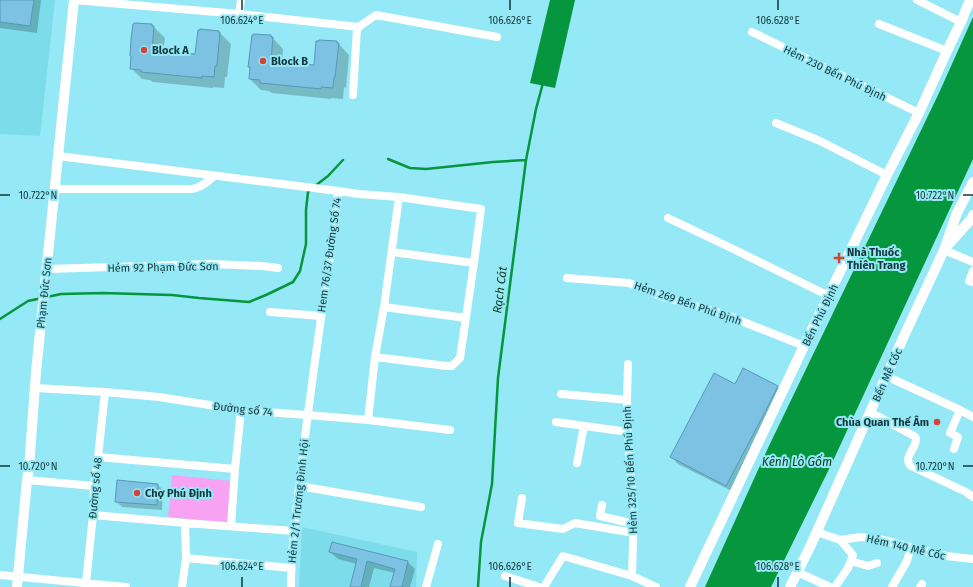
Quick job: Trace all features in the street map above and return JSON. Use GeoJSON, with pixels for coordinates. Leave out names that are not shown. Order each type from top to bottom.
{"type":"FeatureCollection","features":[{"type":"Feature","properties":{"kind":"street"},"geometry":{"type":"LineString","coordinates":[[74,0],[239,14],[358,27],[376,15],[497,37]]}},
{"type":"Feature","properties":{"kind":"street","name":"Phạm Đức Sơn"},"geometry":{"type":"LineString","coordinates":[[17,582],[29,468],[36,372],[46,286],[74,0]]}},
{"type":"Feature","properties":{"kind":"street"},"geometry":{"type":"LineString","coordinates":[[239,14],[241,0]]}},
{"type":"Feature","properties":{"kind":"street"},"geometry":{"type":"LineString","coordinates":[[917,0],[961,22]]}},
{"type":"Feature","properties":{"kind":"street","name":"Bến Phú Định"},"geometry":{"type":"LineString","coordinates":[[690,587],[804,346],[887,175],[919,113],[970,0]]}},
{"type":"Feature","properties":{"kind":"street"},"geometry":{"type":"LineString","coordinates":[[879,24],[947,51]]}},
{"type":"Feature","properties":{"kind":"street"},"geometry":{"type":"LineString","coordinates":[[353,96],[358,27]]}},
{"type":"Feature","properties":{"kind":"street","name":"Hẻm 230 Bến Phú Định"},"geometry":{"type":"LineString","coordinates":[[752,32],[919,113]]}},
{"type":"Feature","properties":{"kind":"street"},"geometry":{"type":"LineString","coordinates":[[776,123],[820,141],[887,175]]}},
{"type":"Feature","properties":{"kind":"street"},"geometry":{"type":"LineString","coordinates":[[58,156],[338,191]]}},
{"type":"Feature","properties":{"kind":"street"},"geometry":{"type":"LineString","coordinates":[[55,189],[192,189],[199,188],[214,176]]}},
{"type":"Feature","properties":{"kind":"street","name":"Bến Mễ Cốc"},"geometry":{"type":"LineString","coordinates":[[790,587],[817,532],[944,250],[957,213],[973,182]]}},
{"type":"Feature","properties":{"kind":"street","name":"Hem 76/37 Đường Số 74"},"geometry":{"type":"LineString","coordinates":[[307,415],[335,223],[338,191],[399,197],[481,209],[474,263]]}},
{"type":"Feature","properties":{"kind":"street"},"geometry":{"type":"LineString","coordinates":[[368,420],[375,357],[384,307],[399,197]]}},
{"type":"Feature","properties":{"kind":"street","name":"Bến Mễ Cốc"},"geometry":{"type":"LineString","coordinates":[[944,250],[973,215]]}},
{"type":"Feature","properties":{"kind":"street"},"geometry":{"type":"LineString","coordinates":[[668,218],[829,296]]}},
{"type":"Feature","properties":{"kind":"street"},"geometry":{"type":"LineString","coordinates":[[944,250],[973,262]]}},
{"type":"Feature","properties":{"kind":"street"},"geometry":{"type":"LineString","coordinates":[[375,357],[447,366],[452,366],[460,358],[474,263],[392,252]]}},
{"type":"Feature","properties":{"kind":"street","name":"Hẻm 92 Phạm Đức Sơn"},"geometry":{"type":"LineString","coordinates":[[47,269],[211,264],[278,268]]}},
{"type":"Feature","properties":{"kind":"street"},"geometry":{"type":"LineString","coordinates":[[973,271],[969,281],[973,282]]}},
{"type":"Feature","properties":{"kind":"street","name":"Hẻm 269 Bến Phú Định"},"geometry":{"type":"LineString","coordinates":[[567,278],[628,283],[662,297],[721,313],[804,346]]}},
{"type":"Feature","properties":{"kind":"street"},"geometry":{"type":"LineString","coordinates":[[384,307],[466,318]]}},
{"type":"Feature","properties":{"kind":"street"},"geometry":{"type":"LineString","coordinates":[[270,312],[321,316]]}},
{"type":"Feature","properties":{"kind":"street","name":"Hẻm 325/10 Bến Phú Định"},"geometry":{"type":"LineString","coordinates":[[628,364],[627,400],[629,457],[634,508],[632,576]]}},
{"type":"Feature","properties":{"kind":"street"},"geometry":{"type":"LineString","coordinates":[[886,376],[973,417]]}},
{"type":"Feature","properties":{"kind":"street","name":"Đường số 74"},"geometry":{"type":"LineString","coordinates":[[36,388],[159,397],[241,410],[368,420],[450,430]]}},
{"type":"Feature","properties":{"kind":"street","name":"Đường số 48"},"geometry":{"type":"LineString","coordinates":[[86,583],[93,515],[94,486],[105,392]]}},
{"type":"Feature","properties":{"kind":"street"},"geometry":{"type":"LineString","coordinates":[[560,394],[627,400]]}},
{"type":"Feature","properties":{"kind":"street"},"geometry":{"type":"LineString","coordinates":[[231,526],[241,410]]}},
{"type":"Feature","properties":{"kind":"street"},"geometry":{"type":"LineString","coordinates":[[954,449],[958,438],[950,433],[960,410]]}},
{"type":"Feature","properties":{"kind":"street"},"geometry":{"type":"LineString","coordinates":[[870,412],[916,438],[916,443],[907,459],[911,466],[966,492],[973,497]]}},
{"type":"Feature","properties":{"kind":"street","name":"Hẻm 2/1 Trương Đình Hội"},"geometry":{"type":"LineString","coordinates":[[291,587],[294,531],[307,415]]}},
{"type":"Feature","properties":{"kind":"street"},"geometry":{"type":"LineString","coordinates":[[556,422],[628,432]]}},
{"type":"Feature","properties":{"kind":"street"},"geometry":{"type":"LineString","coordinates":[[577,462],[584,426]]}},
{"type":"Feature","properties":{"kind":"street"},"geometry":{"type":"LineString","coordinates":[[98,457],[235,469]]}},
{"type":"Feature","properties":{"kind":"street","name":"Đường số 48"},"geometry":{"type":"LineString","coordinates":[[27,480],[94,486]]}},
{"type":"Feature","properties":{"kind":"street"},"geometry":{"type":"LineString","coordinates":[[299,486],[421,507]]}},
{"type":"Feature","properties":{"kind":"street"},"geometry":{"type":"LineString","coordinates":[[522,498],[518,523],[563,529],[575,523],[634,533]]}},
{"type":"Feature","properties":{"kind":"street"},"geometry":{"type":"LineString","coordinates":[[602,505],[600,516],[634,524]]}},
{"type":"Feature","properties":{"kind":"street"},"geometry":{"type":"LineString","coordinates":[[93,515],[294,531]]}},
{"type":"Feature","properties":{"kind":"street"},"geometry":{"type":"LineString","coordinates":[[182,587],[186,558],[185,523]]}},
{"type":"Feature","properties":{"kind":"street","name":"Hẻm 140 Mễ Cốc"},"geometry":{"type":"LineString","coordinates":[[817,532],[840,540],[861,537],[879,539],[946,556],[973,559]]}},
{"type":"Feature","properties":{"kind":"street"},"geometry":{"type":"LineString","coordinates":[[835,587],[848,568],[853,555],[840,540]]}},
{"type":"Feature","properties":{"kind":"street"},"geometry":{"type":"LineString","coordinates":[[426,587],[438,544]]}},
{"type":"Feature","properties":{"kind":"street"},"geometry":{"type":"LineString","coordinates":[[892,587],[907,561],[911,547]]}},
{"type":"Feature","properties":{"kind":"street"},"geometry":{"type":"LineString","coordinates":[[544,587],[563,556],[632,576],[656,587]]}},
{"type":"Feature","properties":{"kind":"street"},"geometry":{"type":"LineString","coordinates":[[186,558],[291,568]]}},
{"type":"Feature","properties":{"kind":"street"},"geometry":{"type":"LineString","coordinates":[[851,560],[868,566],[877,563]]}},
{"type":"Feature","properties":{"kind":"street"},"geometry":{"type":"LineString","coordinates":[[797,572],[830,587]]}},
{"type":"Feature","properties":{"kind":"street"},"geometry":{"type":"LineString","coordinates":[[0,575],[17,582],[86,583],[126,587]]}},
{"type":"Feature","properties":{"kind":"street"},"geometry":{"type":"LineString","coordinates":[[505,576],[539,587]]}},
{"type":"Feature","properties":{"kind":"shaded area"},"geometry":{"type":"Polygon","coordinates":[[[0,0],[55,0],[40,136],[0,134],[0,0]]]}},
{"type":"Feature","properties":{"kind":"shaded area"},"geometry":{"type":"Polygon","coordinates":[[[172,475],[231,481],[227,523],[168,517],[172,475]]]}},
{"type":"Feature","properties":{"kind":"shaded area"},"geometry":{"type":"Polygon","coordinates":[[[302,527],[417,552],[416,587],[299,587],[302,527]]]}},
{"type":"Feature","properties":{"kind":"water"},"geometry":{"type":"Polygon","coordinates":[[[550,0],[575,0],[555,88],[530,83],[550,0]]]}},
{"type":"Feature","properties":{"kind":"water","name":"Kênh Lò Gốm"},"geometry":{"type":"Polygon","coordinates":[[[973,17],[973,159],[832,463],[771,587],[705,587],[768,448],[939,93],[973,17]]]}},
{"type":"Feature","properties":{"kind":"building"},"geometry":{"type":"Polygon","coordinates":[[[0,0],[34,0],[30,26],[0,22],[0,0]]]}},
{"type":"Feature","properties":{"kind":"building","name":"Block A"},"geometry":{"type":"Polygon","coordinates":[[[134,23],[152,24],[152,26],[154,26],[152,50],[195,54],[198,30],[219,31],[217,66],[215,66],[214,77],[202,76],[202,78],[141,72],[141,70],[130,69],[131,39],[134,23]]]}},
{"type":"Feature","properties":{"kind":"building","name":"Block B"},"geometry":{"type":"Polygon","coordinates":[[[253,34],[271,35],[271,37],[273,37],[271,61],[314,65],[316,41],[337,41],[337,43],[339,43],[333,88],[321,87],[321,89],[260,83],[260,80],[249,79],[250,67],[248,67],[253,34]]]}},
{"type":"Feature","properties":{"kind":"building"},"geometry":{"type":"Polygon","coordinates":[[[743,368],[778,386],[726,486],[670,457],[714,373],[735,384],[743,368]]]}},
{"type":"Feature","properties":{"kind":"building","name":"Chợ Phú Định"},"geometry":{"type":"Polygon","coordinates":[[[117,480],[158,484],[157,505],[115,502],[117,480]]]}},
{"type":"Feature","properties":{"kind":"building"},"geometry":{"type":"Polygon","coordinates":[[[332,542],[408,561],[402,587],[390,587],[395,569],[367,561],[361,587],[350,587],[357,559],[329,552],[332,542]]]}},
{"type":"Feature","properties":{"kind":"waterway","name":"Rạch Cát"},"geometry":{"type":"LineString","coordinates":[[478,587],[481,542],[492,484],[498,378],[526,160],[536,109],[543,83]]}},
{"type":"Feature","properties":{"kind":"waterway"},"geometry":{"type":"LineString","coordinates":[[388,159],[410,168],[426,169],[526,160]]}},
{"type":"Feature","properties":{"kind":"waterway"},"geometry":{"type":"LineString","coordinates":[[315,186],[328,176],[343,160]]}},
{"type":"Feature","properties":{"kind":"waterway"},"geometry":{"type":"LineString","coordinates":[[47,297],[61,294],[103,293],[172,295],[249,302],[293,282],[300,271],[306,244],[306,210],[308,192],[310,190]]}},
{"type":"Feature","properties":{"kind":"waterway"},"geometry":{"type":"LineString","coordinates":[[0,319],[28,301],[42,298]]}},
{"type":"Feature","properties":{"kind":"place","name":"Block A"},"geometry":{"type":"Point","coordinates":[144,50]}},
{"type":"Feature","properties":{"kind":"place","name":"Block B"},"geometry":{"type":"Point","coordinates":[263,61]}},
{"type":"Feature","properties":{"kind":"place","name":"Nhà Thuốc Thiên Trang"},"geometry":{"type":"Point","coordinates":[839,258]}},
{"type":"Feature","properties":{"kind":"place","name":"Chùa Quan Thế Âm"},"geometry":{"type":"Point","coordinates":[937,422]}},
{"type":"Feature","properties":{"kind":"place","name":"Chợ Phú Định"},"geometry":{"type":"Point","coordinates":[137,493]}}]}
